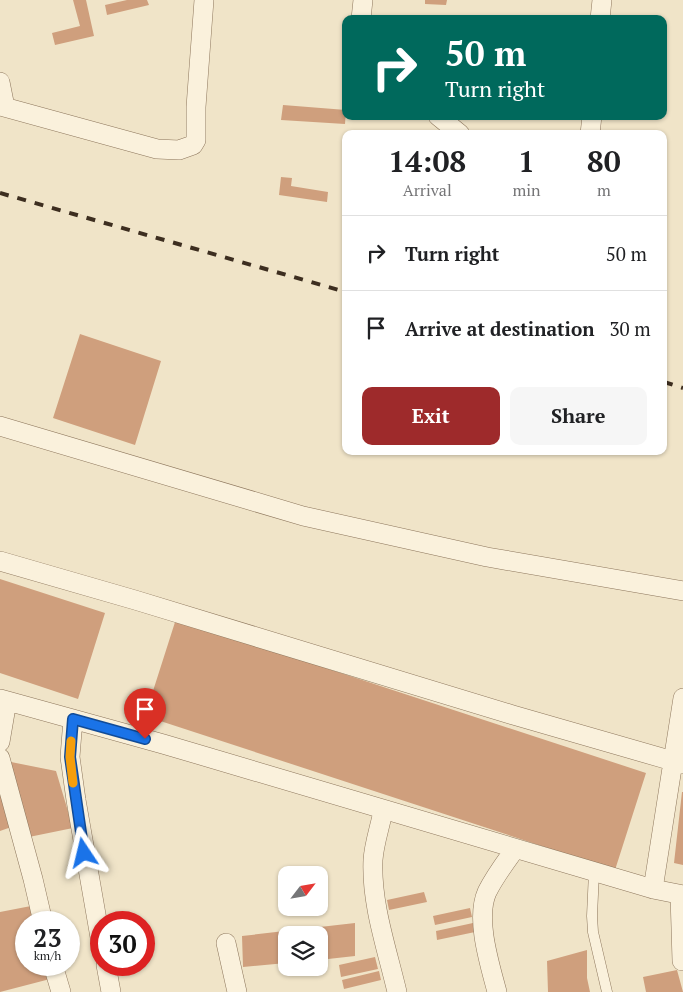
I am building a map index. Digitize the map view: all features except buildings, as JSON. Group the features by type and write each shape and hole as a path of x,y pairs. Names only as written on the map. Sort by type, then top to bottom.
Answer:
{"street":[{"path":"0,82 3,107 157,149 179,150 193,145 196,140 196,108 204,0"},
{"path":"361,15 363,0"},
{"path":"600,15 602,0"},
{"path":"443,120 455,130"},
{"path":"0,426 303,516 487,558 683,591"},
{"path":"0,561 135,600 513,716 679,763"},
{"path":"653,890 679,763 683,698"},
{"path":"0,742 3,700 162,744 653,890 681,895 682,961"},
{"path":"73,719 70,757 95,911"},
{"path":"0,758 40,911"},
{"path":"384,811 373,858 373,880 397,992"},
{"path":"497,992 486,951 482,921 486,894 497,874 515,849"},
{"path":"226,943 237,992"},
{"path":"56,976 61,992"},
{"path":"108,976 112,992"}],"lane":[{"path":"594,872 592,932 607,992"}],"railway":[{"path":"0,193 342,291"},
{"path":"667,383 683,388"}],"slow traffic":[{"path":"71,741 70,757 73,783"}],"route":[{"path":"84,853 70,757 73,719 145,739"}]}
